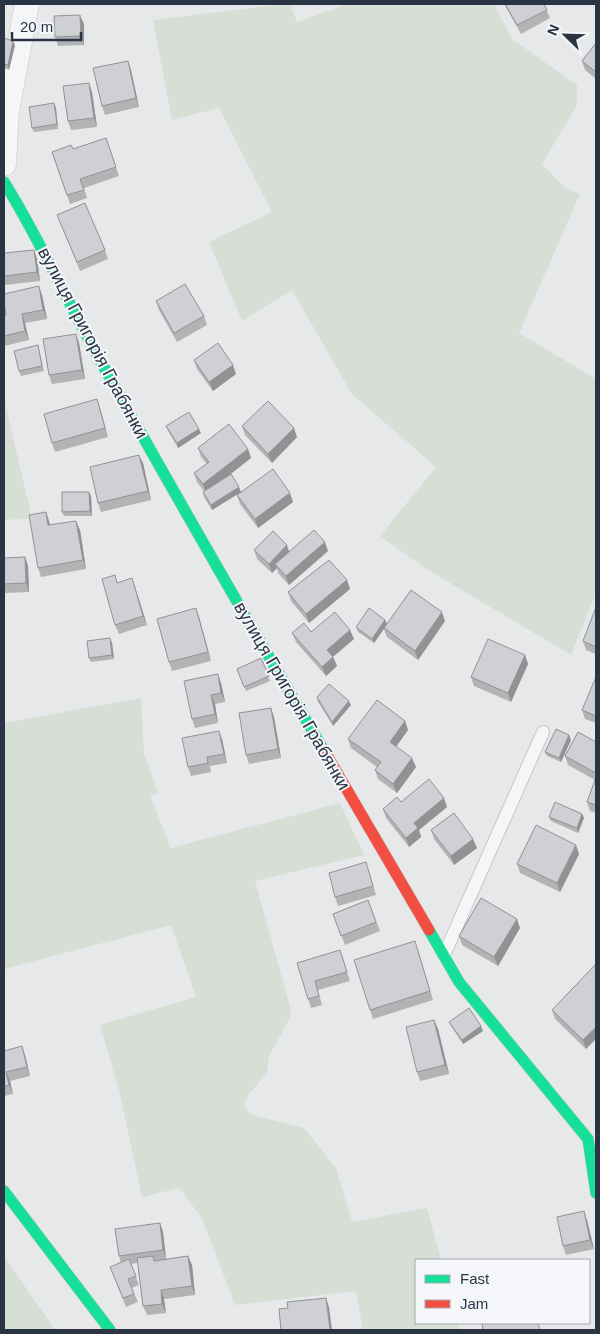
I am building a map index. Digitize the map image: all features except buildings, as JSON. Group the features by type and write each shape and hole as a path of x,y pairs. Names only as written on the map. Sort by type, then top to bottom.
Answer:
{"street":[{"path":"4,164 7,111 27,4"},
{"name":"вулиця Григорія Грабянки","path":"4,182 30,222 89,340 209,555 459,982 588,1139 596,1193"},
{"path":"4,1191 110,1330"}],"lane":[{"path":"444,955 543,732"}],"shaded area":[{"path":"290,4 297,22 348,4 494,4 512,39 577,85 577,105 542,164 565,188 580,194 519,333 596,379 596,593 571,655 425,568 380,536 436,467 352,394 292,290 242,321 209,242 272,212 219,108 172,120 153,20"},
{"path":"4,399 32,518 4,520"},
{"path":"141,698 144,754 158,793 150,796 171,848 340,803 364,855 255,881 291,1010 289,1020 269,1056 267,1073 249,1094 244,1105 252,1115 304,1128 336,1168 352,1222 427,1208 441,1259 415,1259 415,1324 458,1324 460,1330 363,1330 356,1291 235,1305 202,1218 179,1188 142,1197 119,1090 100,1025 196,997 171,925 4,969 4,723"},
{"path":"4,1256 55,1330 4,1330"}],"traffic: fast":[{"path":"4,182 29,224 85,333 125,405 326,754"},
{"path":"429,930 459,982 588,1139 596,1193"},
{"path":"4,1191 110,1330"}],"traffic: jam":[{"path":"326,754 429,930"}]}
